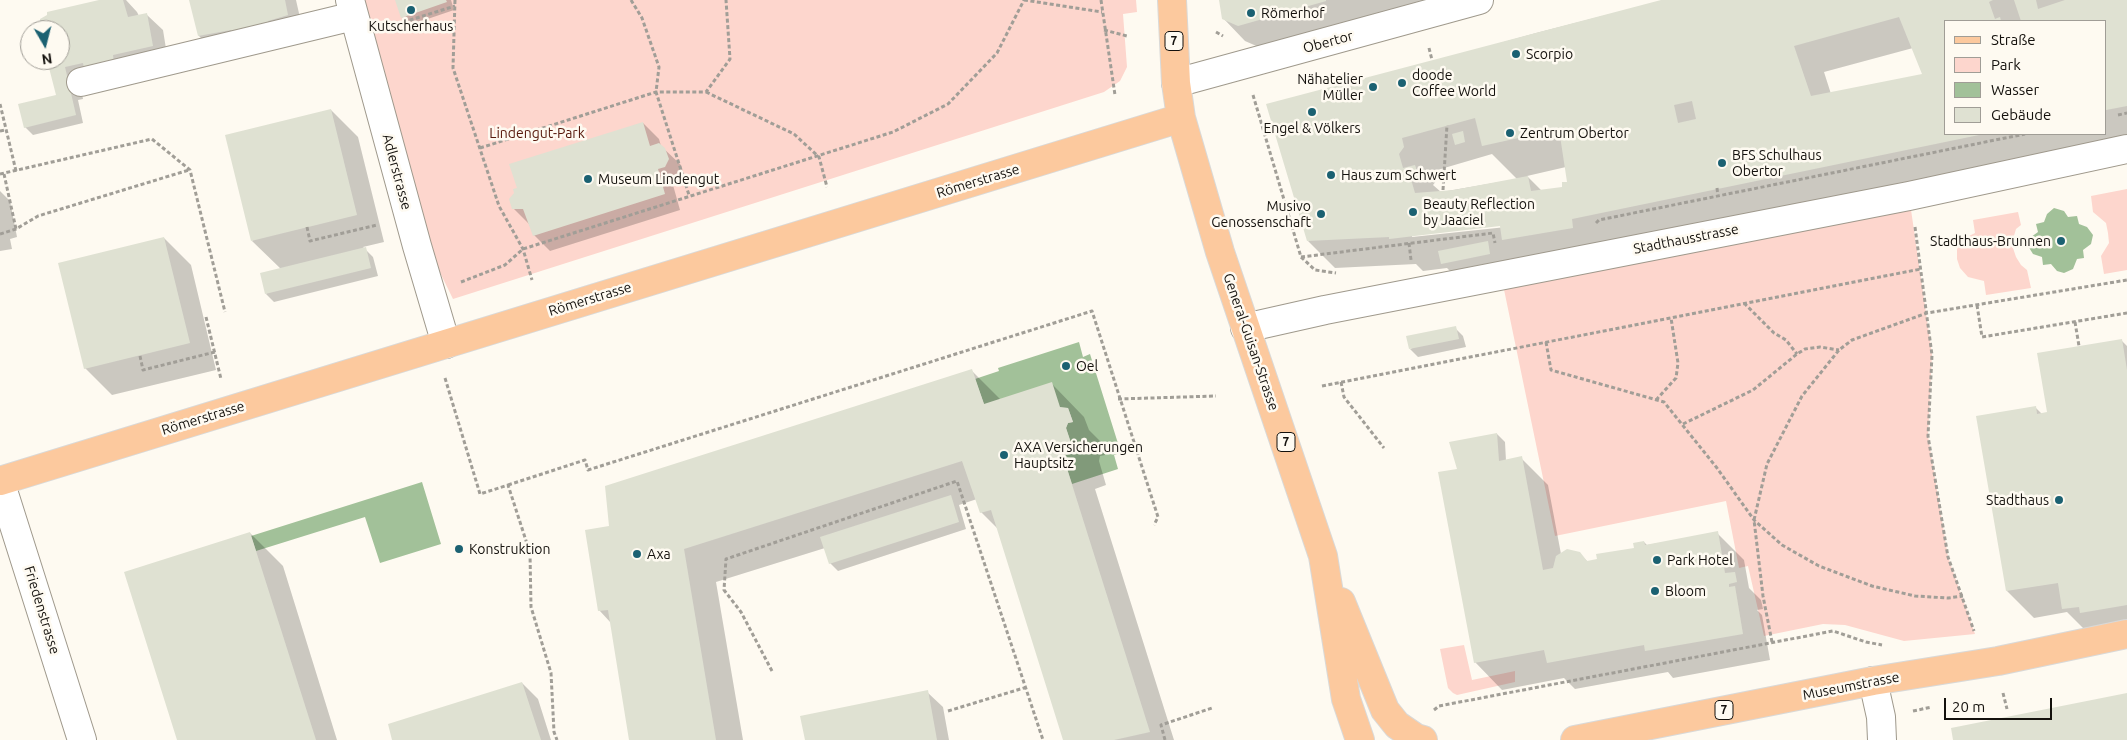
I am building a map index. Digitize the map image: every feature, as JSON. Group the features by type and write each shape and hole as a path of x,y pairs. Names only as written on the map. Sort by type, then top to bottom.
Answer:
{"main road":[{"name":"General-Guisan-Strasse","path":"1172,0 1176,83 1181,118 1246,328 1266,382 1323,556 1346,699 1360,740"},
{"name":"Römerstrasse","path":"0,481 1181,118"},
{"name":"7","path":"1323,556 1385,710 1397,725 1416,738 1426,728"},
{"name":"Museumstrasse","path":"1575,740 1873,681 1998,661 2127,634"}],"street":[{"name":"Obertor","path":"1176,83 1467,2"},
{"path":"81,82 355,17"},
{"name":"Adlerstrasse","path":"355,17 409,217 446,344"},
{"name":"Stadthausstrasse","path":"1246,328 1325,310 1909,196 2127,149"},
{"name":"Friedenstrasse","path":"0,481 82,740"},
{"path":"1873,681 1881,717 1882,740"}],"path":[{"path":"455,0 453,68 499,206 523,249 532,280"},
{"path":"631,0 642,18 659,67 656,92 689,195"},
{"path":"706,92 730,59 726,0"},
{"path":"431,294 504,266 523,249 893,132 948,104 997,53 1024,0 1102,12"},
{"path":"1101,0 1104,30 1116,95"},
{"path":"355,17 454,6"},
{"path":"1104,30 1127,36"},
{"path":"1244,64 1301,256 1315,270"},
{"path":"480,148 656,92 706,92 794,134 818,156 827,187"},
{"path":"0,104 16,171"},
{"path":"1443,190 1447,125"},
{"path":"0,131 6,130"},
{"path":"16,229 2,174 152,139 190,170 225,312"},
{"path":"0,234 16,229 38,216 190,170"},
{"path":"1716,188 1718,196"},
{"path":"1909,196 1932,354 1928,436 1948,557 1975,634"},
{"path":"307,227 310,241 409,217"},
{"path":"1448,233 1450,239"},
{"path":"1301,256 1493,233"},
{"path":"1409,243 1412,269"},
{"path":"1322,386 1921,269"},
{"path":"1772,642 1763,596 1754,520 1767,464 1802,396 1839,350 1852,340 1927,313 2127,280"},
{"path":"1744,303 1774,333 1786,340 1797,354"},
{"path":"1977,304 1982,336 2127,313"},
{"path":"443,372 480,494 585,460 588,470 1092,311 1158,517 1154,525"},
{"path":"206,317 221,380"},
{"path":"1656,400 1676,378 1678,363 1671,318"},
{"path":"2075,322 2079,346"},
{"path":"1546,342 1551,370 1664,402 1717,468 1754,520 1782,545 1819,566 1872,586 1915,596 1948,598 1963,596"},
{"path":"1683,424 1754,390 1805,349 1820,346 1839,350"},
{"path":"140,356 143,370 214,352"},
{"path":"1341,382 1344,397 1384,448"},
{"path":"1119,399 1216,396"},
{"path":"772,671 740,612 724,590 726,559 957,481 1027,686 1043,740"},
{"path":"508,485 530,553 531,607 551,673 554,732 557,740"},
{"path":"1426,728 1439,706 1833,631 1866,642 1892,646"},
{"path":"948,711 1027,686"},
{"path":"1165,740 1161,725 1212,708"}],"green space":[{"name":"Lindengut-Park","path":"363,0 1136,0 1137,12 1123,14 1127,67 1120,81 1104,92 453,299 427,246"},
{"path":"2127,189 2127,270 2104,274 2101,256 2109,243 2108,233 2106,223 2093,212 2091,196"},
{"path":"1909,196 1932,354 1928,436 1948,557 1975,634 1904,641 1845,625 1823,624 1764,636 1748,566 1739,568 1726,501 1555,536 1501,275"},
{"path":"2018,212 2021,225 2016,229 2013,248 2021,265 2027,270 2031,288 1986,295 1984,281 1968,277 1960,268 1957,259 1957,249 1963,239 1975,233 1973,220"},
{"path":"1464,645 1472,680 1515,671 1515,682 1457,695 1453,693 1448,688 1440,649"}],"water":[{"name":"Stadthaus-Brunnen","path":"2054,208 2064,211 2068,217 2077,216 2079,224 2087,227 2093,235 2091,244 2083,250 2084,258 2077,259 2073,269 2064,273 2057,271 2051,264 2043,265 2042,257 2033,254 2028,246 2031,237 2038,232 2036,224 2044,222 2047,214"},
{"path":"1079,342 1083,357 1090,354 1121,453 1114,455 1118,469 1072,484 1063,456 1074,452 1066,428 1068,423 1073,422 1068,408 984,404 975,379 999,371 998,368"},
{"path":"422,482 441,544 380,563 365,517 256,551 251,536"}],"building":[{"path":"99,0 123,0 128,17 147,13 153,46 113,55 114,64 85,72 83,63 70,66 70,20 40,20 47,15 47,12"},
{"path":"189,0 285,0 288,15 268,21 270,29 233,38 231,30 198,36"},
{"name":"Kutscherhaus","path":"395,0 446,0 447,2 401,18"},
{"name":"Römerhof","path":"1219,0 1326,1 1238,26 1222,19"},
{"path":"1661,0 1993,0 1989,2 1995,19 2000,17 2001,20 1944,20 1944,135 1979,135 1572,219 1573,228 1502,240 1500,226 1389,239 1389,237 1307,241 1266,104","holes":["1899,17 1922,74 1811,96 1794,46","1692,101 1696,119 1678,123 1674,105","1475,118 1482,146 1559,129 1567,182 1562,182 1562,187 1531,191 1528,176 1454,190 1415,193 1410,176 1418,174 1415,165 1403,168 1399,154 1404,147 1402,138"]},
{"path":"2014,0 2036,0 2038,9 2065,0 2127,0 2127,106 2107,110 2107,20 2021,20"},
{"path":"50,70 66,70 76,115 24,128 18,104 56,95"},
{"path":"331,109 357,215 251,241 225,135"},
{"name":"Museum Lindengut","path":"643,122 650,146 659,143 665,148 669,159 665,167 658,169 665,194 533,236 523,209 512,209 509,199 514,193 513,189 517,188 509,164"},
{"path":"1463,131 1465,142 1455,145 1452,134"},
{"path":"164,237 190,343 84,369 58,263"},
{"path":"1488,241 1490,254 1441,264 1438,251"},
{"path":"366,247 371,268 265,294 260,273"},
{"path":"1456,326 1459,339 1409,349 1406,336"},
{"name":"Stadthaus","path":"2122,339 2127,370 2127,605 2080,613 2079,607 2062,609 2058,583 2006,591 1976,416 2036,406 2037,414 2047,412 2037,353"},
{"name":"Axa","path":"972,369 984,404 1052,382 1060,407 1068,408 1073,422 1068,423 1066,428 1074,452 1063,456 1150,732 1114,740 1063,740 991,510 980,513 962,461 684,549 716,740 629,740 608,610 598,611 585,530 609,526 605,486"},
{"name":"Park Hotel","path":"1497,433 1499,461 1522,456 1543,570 1553,568 1556,556 1567,549 1580,552 1587,561 1597,559 1596,554 1634,548 1633,543 1644,541 1645,545 1718,531 1725,573 1735,572 1737,582 1729,584 1729,587 1735,586 1743,634 1645,651 1644,645 1547,663 1544,650 1474,663 1438,472 1457,469 1449,442"},
{"path":"951,495 959,522 829,564 820,537"},
{"path":"250,532 316,740 177,740 124,572"},
{"path":"522,682 541,740 392,740 388,724"},
{"path":"928,690 937,740 805,740 800,716"},
{"path":"2127,693 2127,740 1953,740 1951,728"}],"place":[{"name":"Kutscherhaus","path":"411,10"},
{"name":"Römerhof","path":"1251,13"},
{"name":"Scorpio","path":"1516,54"},
{"name":"doode Coffee World","path":"1402,83"},
{"name":"Nähatelier Müller","path":"1373,87"},
{"name":"Engel & Völkers","path":"1312,112"},
{"name":"Zentrum Obertor","path":"1510,133"},
{"name":"BFS Schulhaus Obertor","path":"1722,163"},
{"name":"Haus zum Schwert","path":"1331,175"},
{"name":"Museum Lindengut","path":"588,179"},
{"name":"Beauty Reflection by Jaaciel","path":"1413,212"},
{"name":"Musivo Genossenschaft","path":"1321,214"},
{"name":"Stadthaus-Brunnen","path":"2061,241"},
{"name":"Oel","path":"1066,366"},
{"name":"AXA Versicherungen Hauptsitz","path":"1004,455"},
{"name":"Stadthaus","path":"2059,500"},
{"name":"Konstruktion","path":"459,549"},
{"name":"Axa","path":"637,554"},
{"name":"Park Hotel","path":"1657,560"},
{"name":"Bloom","path":"1655,591"}]}
